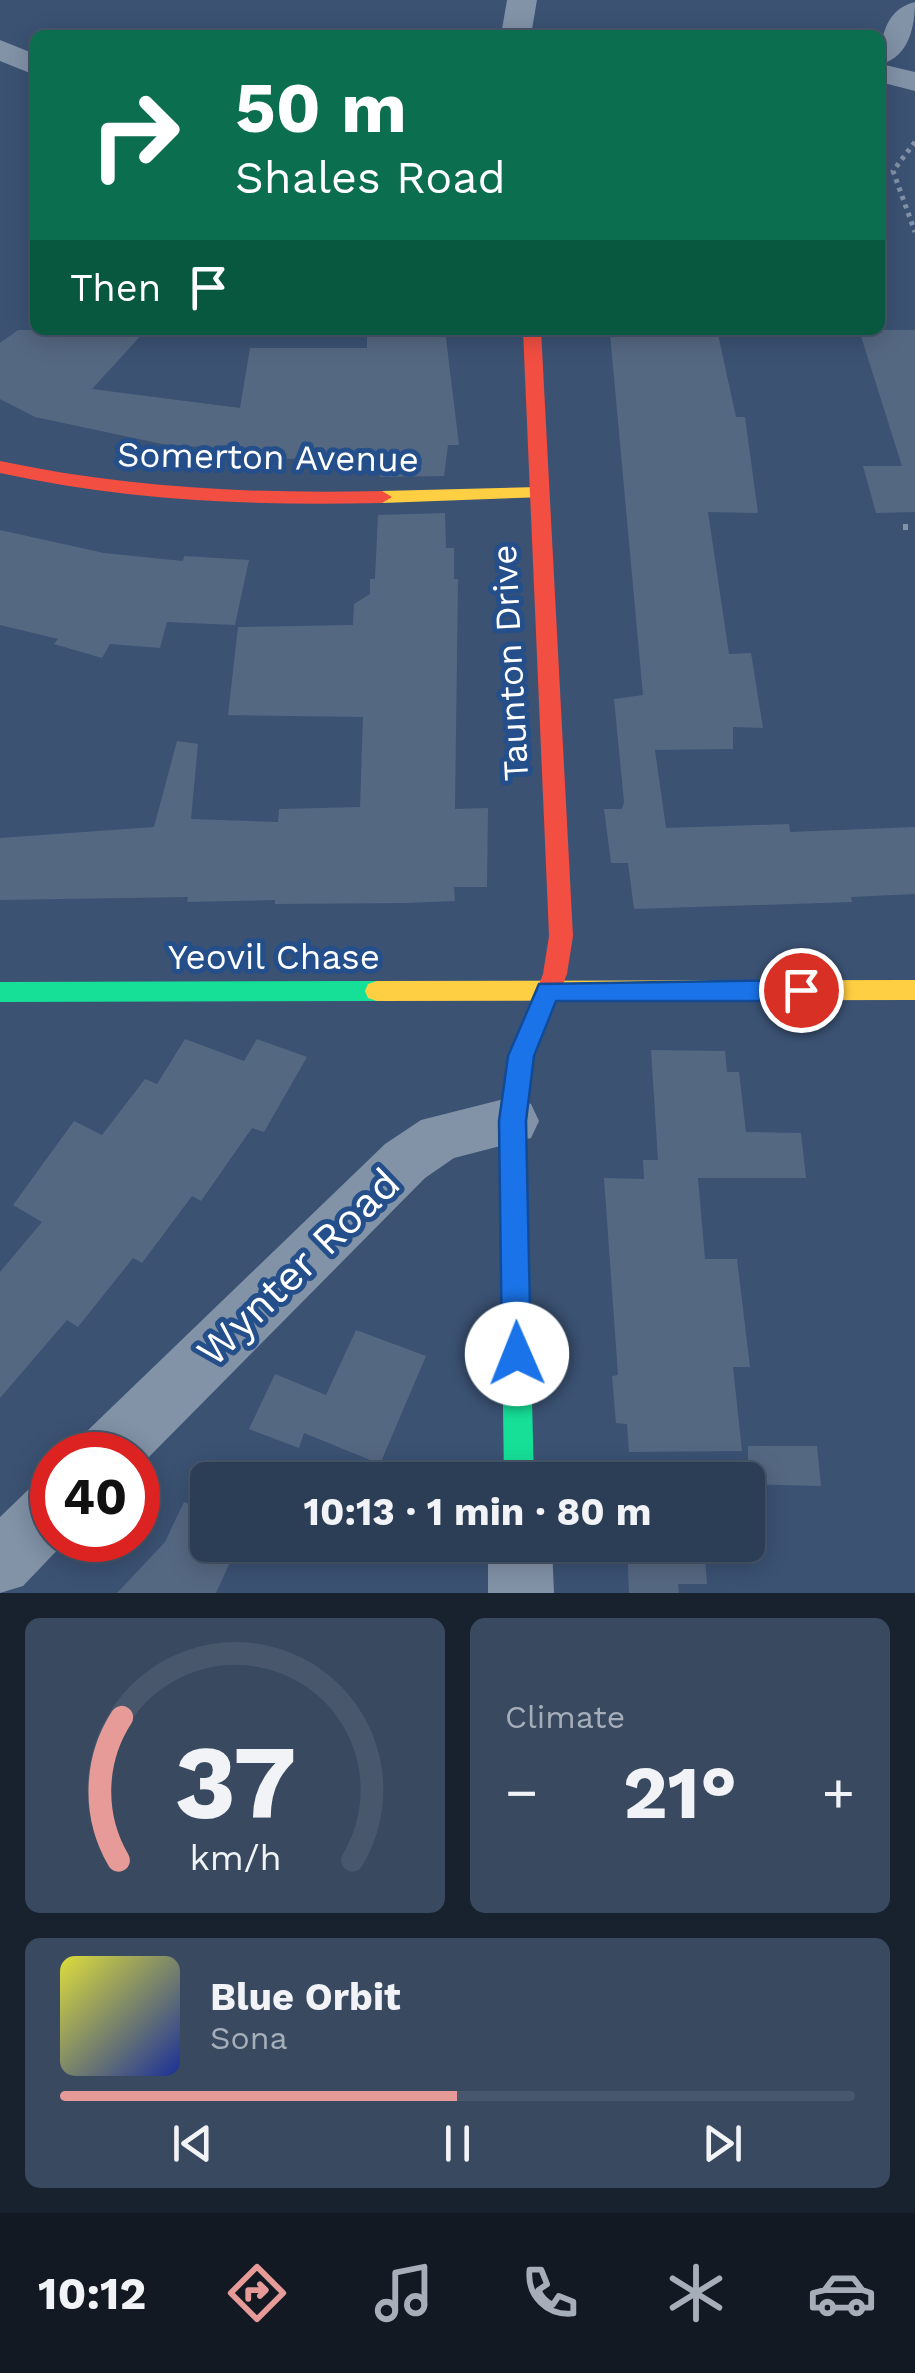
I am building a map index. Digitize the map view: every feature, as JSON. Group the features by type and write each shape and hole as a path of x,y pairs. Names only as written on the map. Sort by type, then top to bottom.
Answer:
{"street":[{"path":"517,30 522,0"},
{"path":"885,48 915,12"},
{"path":"0,49 30,64"},
{"path":"885,74 915,82"},
{"name":"Taunton Drive","path":"519,1462 512,1121 521,1056 548,991 561,936 532,335"},
{"name":"Somerton Avenue","path":"0,467 82,487 156,497 538,494"},
{"name":"Yeovil Chase","path":"0,992 915,990"},
{"name":"Wynter Road","path":"130,1432 405,1161 440,1137 512,1121"},
{"path":"0,1563 30,1532"},
{"path":"520,1562 521,1593"}],"path":[{"path":"915,142 893,171 915,232"},
{"path":"903,527 915,527"}],"building":[{"path":"18,330 30,330 30,335 141,335 92,389 240,408 250,348 367,348 367,335 446,335 459,445 448,445 444,476 380,477 381,461 257,458 258,450 167,445 35,417 0,399 0,343"},
{"path":"915,330 915,512 876,513 863,466 902,466 861,335"},
{"path":"610,335 718,335 736,417 745,417 758,513 708,512 729,654 751,653 763,728 733,727 733,749 655,750 666,828 789,824 790,832 915,827 915,894 851,897 852,902 634,909 628,863 611,863 604,809 622,809 624,802 614,699 643,695"},
{"path":"445,513 446,548 454,548 454,579 458,579 455,809 488,808 487,887 454,887 455,901 405,903 187,902 188,897 0,900 0,838 154,827 177,741 198,744 191,819 278,822 279,809 360,807 363,717 228,715 238,627 353,625 354,604 370,594 370,579 375,579 378,515"},
{"path":"0,530 104,553 183,561 184,556 249,560 235,625 167,622 160,648 110,644 102,658 54,644 58,639 0,625"},
{"path":"185,1039 244,1061 257,1039 307,1057 264,1132 252,1128 201,1201 192,1196 142,1263 133,1258 78,1327 67,1320 0,1398 0,1272 42,1222 13,1205 74,1121 102,1135 145,1079 157,1084"},
{"path":"651,1050 725,1051 727,1072 739,1072 746,1132 801,1133 806,1178 698,1178 705,1259 737,1259 750,1367 733,1367 742,1451 629,1452 627,1424 616,1423 612,1376 618,1375 604,1178 644,1179 643,1160 658,1160"},
{"path":"356,1330 426,1356 381,1462 304,1433 299,1448 249,1429 275,1374 326,1395"},
{"path":"748,1446 817,1446 821,1486 765,1484 765,1462 748,1462"},
{"path":"184,1502 190,1504 190,1562 230,1562 216,1593 117,1593 146,1562 160,1562 160,1547"},
{"path":"628,1562 705,1562 707,1584 678,1584 679,1593 629,1593"}],"traffic: fast":[{"path":"0,992 377,991"},
{"path":"519,1462 512,1121 521,1056 546,997"}],"traffic: slow":[{"path":"382,497 538,493"},
{"path":"377,991 915,990"}],"traffic: jam":[{"path":"532,335 561,936 555,974 546,997"},
{"path":"0,467 95,485 190,495 382,497"}],"route":[{"path":"517,1354 512,1121 521,1056 548,991 801,990"}]}
